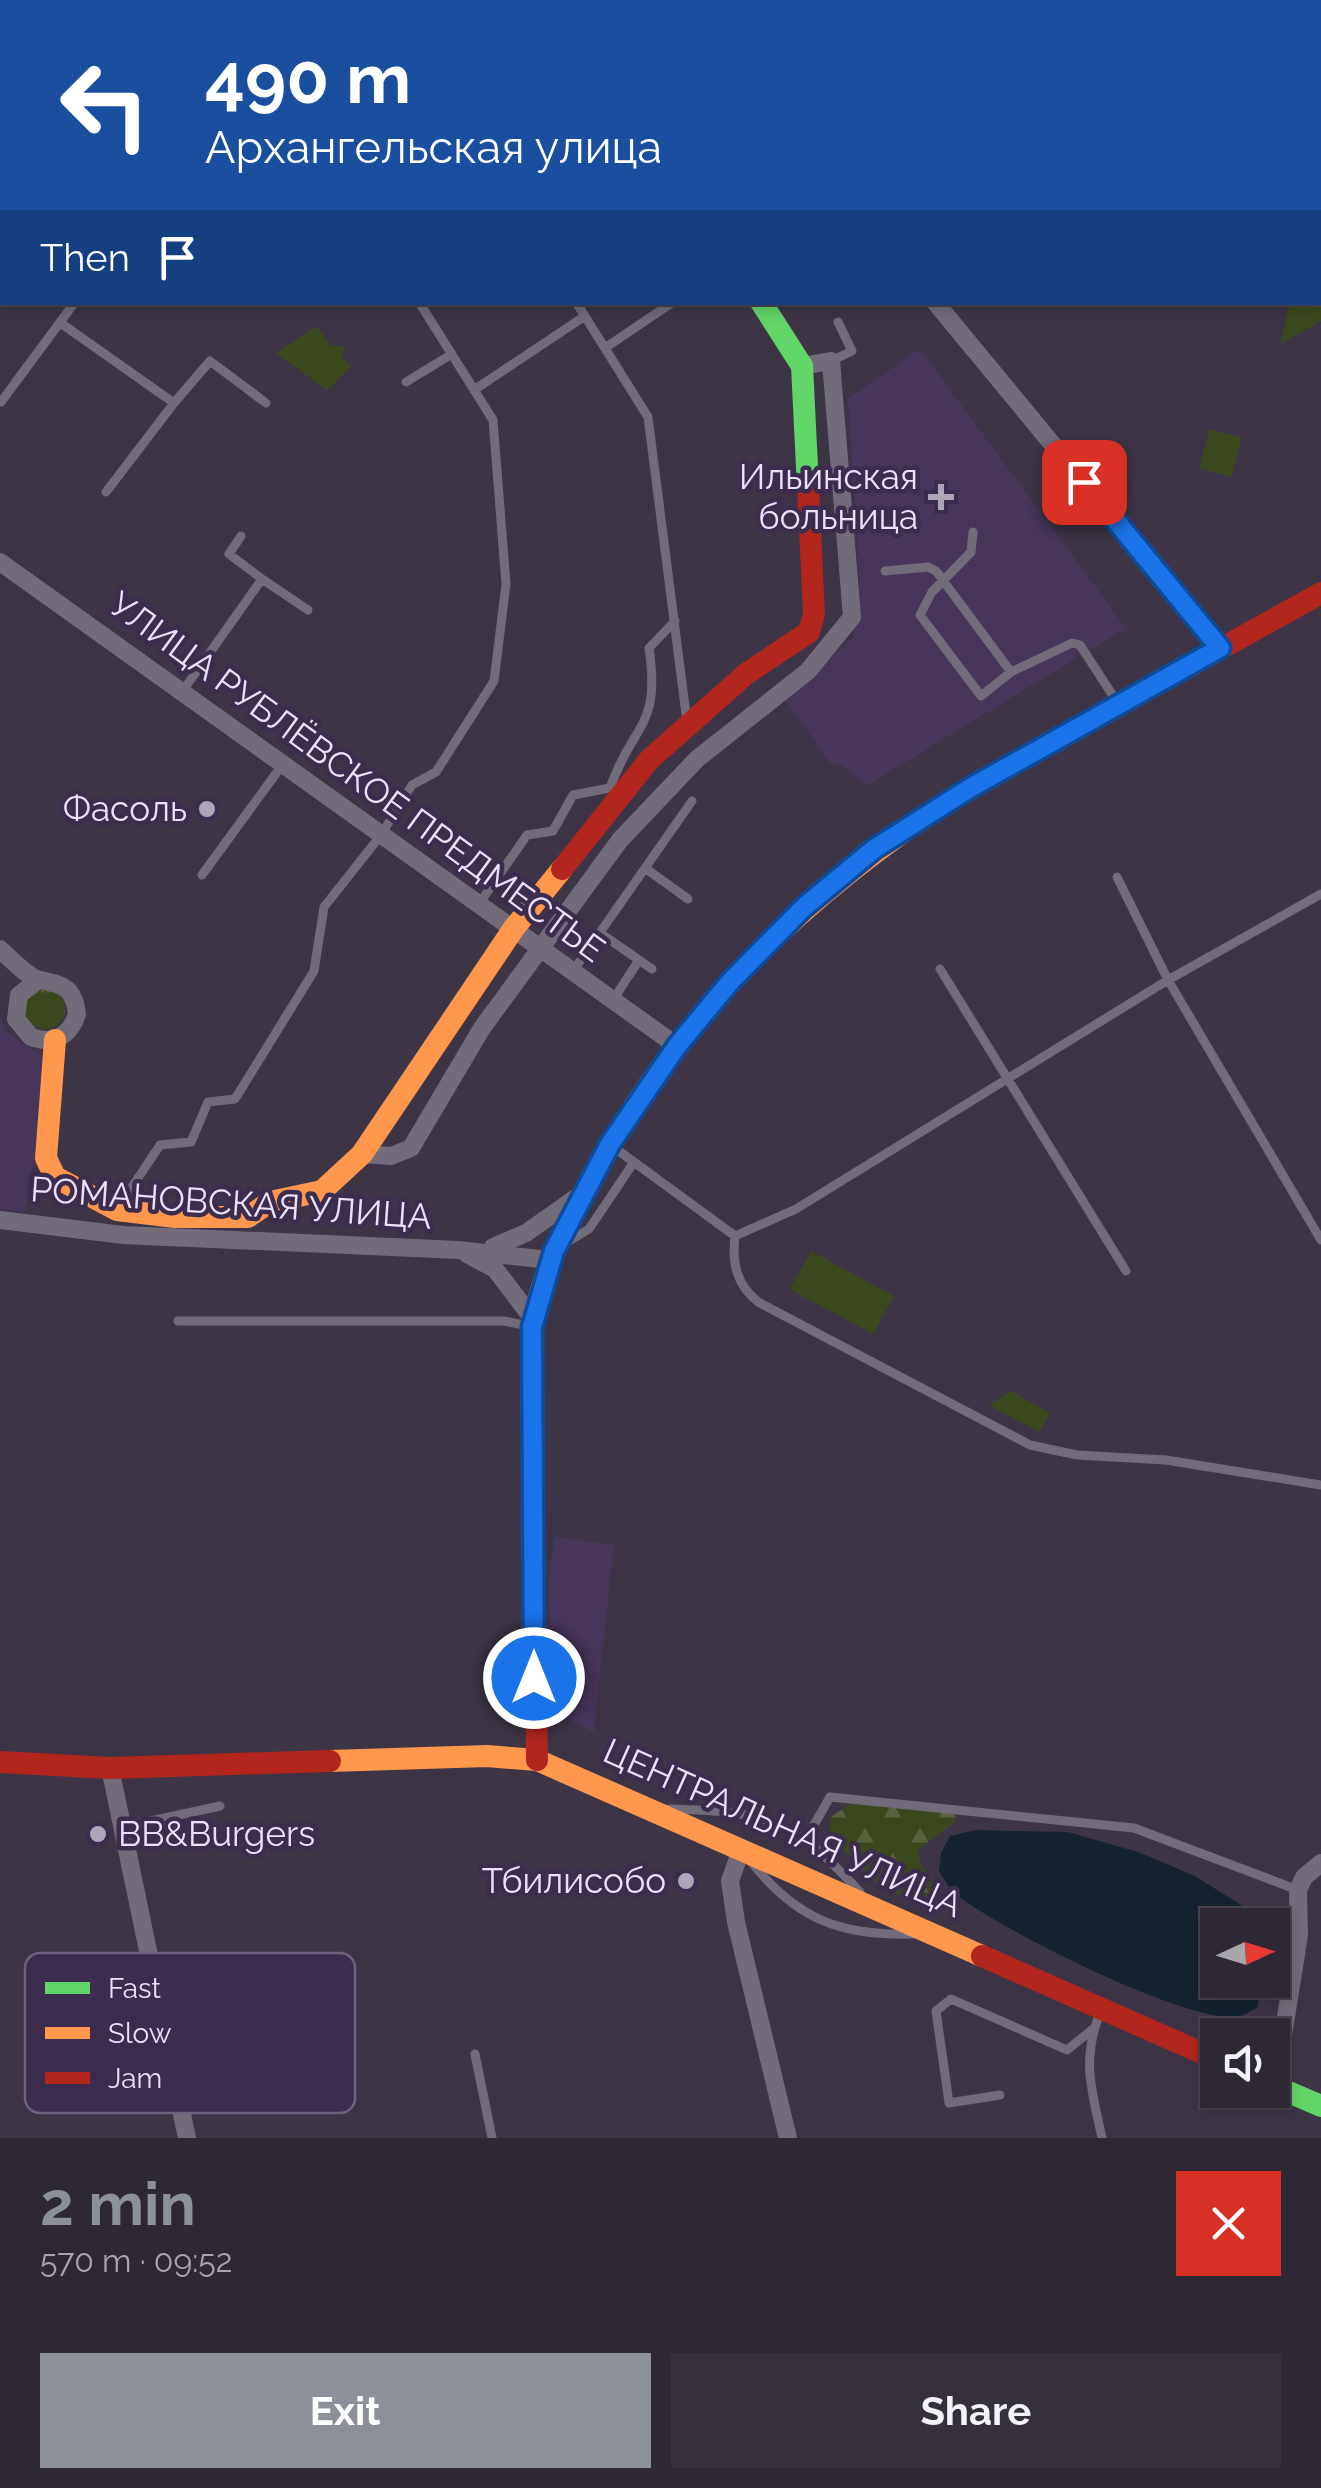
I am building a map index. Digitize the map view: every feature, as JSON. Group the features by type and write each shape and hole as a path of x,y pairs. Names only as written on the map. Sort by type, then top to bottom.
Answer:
{"street":[{"path":"0,949 38,980 61,983 76,1002 73,1025 55,1040 46,1158 55,1177 117,1210 248,1217 270,1202 322,1191 362,1154 514,928 614,792 746,674 809,632 814,614 802,366 763,305"},
{"path":"937,305 1220,648"},
{"path":"362,1154 391,1156 412,1148 482,1028 538,946 620,840 697,759 808,671 852,616 831,361 802,366"},
{"name":"УЛИЦА РУБЛЁВСКОЕ ПРЕДМЕСТЬЕ","path":"0,562 677,1046"},
{"path":"537,1760 532,1323 552,1256 610,1144 677,1046 750,961 804,907 874,849 970,788 1321,593"},
{"path":"809,632 831,644"},
{"path":"38,980 19,995 16,1019 31,1037 55,1040"},
{"name":"РОМАНОВСКАЯ УЛИЦА","path":"458,1250 512,1242 580,1196"},
{"name":"РОМАНОВСКАЯ УЛИЦА","path":"0,1220 122,1235 552,1256"},
{"name":"РОМАНОВСКАЯ УЛИЦА","path":"458,1250 495,1269 532,1323"},
{"name":"ЦЕНТРАЛЬНАЯ УЛИЦА","path":"0,1762 110,1768 487,1756 537,1760 932,1933 1097,2018 1200,2054"},
{"path":"110,1768 149,1953"},
{"path":"741,1850 730,1881 736,1922 788,2138"},
{"path":"1285,2018 1299,1935 1298,1890 1304,1877 1321,1863"},
{"path":"1290,2093 1321,2106"},
{"path":"183,2113 188,2138"}],"lane":[{"path":"1,402 73,305"},
{"path":"117,1210 160,1146 191,1142 208,1102 234,1099 314,971 324,907 381,834 412,785 436,772 494,681 506,584 493,420 421,305"},
{"path":"578,305 648,416 687,725"},
{"path":"605,348 669,305"},
{"path":"474,390 584,316"},
{"path":"831,361 852,351 838,322"},
{"path":"62,324 174,403"},
{"path":"406,382 452,354"},
{"path":"106,492 210,361 266,403"},
{"path":"973,532 972,552 943,579 920,614 981,696 1011,672 1072,643 1080,645 1119,704"},
{"path":"241,536 229,554 308,610"},
{"path":"885,571 928,567 943,579 1011,672"},
{"path":"182,692 262,579"},
{"path":"480,904 527,835 552,830 573,795 614,792 618,766 650,716 656,689 650,648 676,620"},
{"path":"202,875 282,764"},
{"path":"573,971 692,801"},
{"path":"646,868 688,899"},
{"path":"1116,877 1168,980 1321,1240"},
{"path":"735,1236 796,1209 1168,980 1321,894"},
{"path":"600,934 652,969"},
{"path":"613,1000 638,960"},
{"path":"940,970 1126,1271"},
{"path":"610,1144 735,1236"},
{"path":"552,1256 589,1228 634,1162"},
{"path":"735,1236 736,1274 745,1292 758,1302 1030,1445 1077,1455 1166,1460 1321,1485"},
{"path":"178,1321 532,1323"},
{"path":"808,1838 830,1797 1134,1828 1298,1890"},
{"path":"123,1827 220,1806"},
{"path":"646,1808 761,1816 808,1838 876,1909"},
{"path":"741,1850 794,1907 832,1924 856,1933 932,1933"},
{"path":"1000,2095 949,2102 936,2010 952,1999 1067,2050 1097,2018"},
{"path":"1097,2018 1087,2071 1102,2138"},
{"path":"475,2054 492,2138"}],"shaded area":[{"name":"Ильинская больница","path":"920,349 1126,628 868,785 839,764 830,764 786,700 853,637 860,596 848,398"},
{"path":"0,1016 5,1031 43,1057 40,1158 30,1171 25,1212 0,1209"},
{"path":"554,1537 614,1545 594,1732 547,1710 549,1576"}],"green space":[{"path":"1321,305 1321,321 1280,344 1289,307"},
{"path":"317,326 330,345 345,347 342,356 351,367 327,390 276,353"},
{"path":"1209,429 1242,438 1232,477 1199,468"},
{"path":"45,989 59,995 65,1009 59,1023 45,1029 31,1023 25,1009 31,995"},
{"path":"811,1251 894,1296 873,1334 790,1289"},
{"path":"1011,1391 1050,1413 1040,1432 989,1405"},
{"path":"850,1804 956,1813 954,1823 919,1849 919,1860 943,1901 902,1897 888,1891 828,1837 832,1816"}],"water":[{"path":"975,1830 1068,1832 1138,1852 1195,1876 1246,1908 1200,1908 1200,1998 1259,1998 1257,2008 1236,2017 1176,2005 1094,1971 1013,1930 955,1894 939,1872 941,1853 950,1836"}],"traffic: fast":[{"path":"763,305 802,366 808,487"},
{"path":"1290,2093 1321,2106"}],"traffic: slow":[{"path":"532,1349 542,1287 557,1248 619,1130 658,1072 745,967 793,920 900,834 959,794"},
{"path":"55,1040 46,1158 55,1177 117,1210 175,1217 248,1217 270,1202 322,1191 362,1154 514,928 562,869"},
{"path":"330,1761 487,1756 537,1760 982,1956"}],"traffic: jam":[{"path":"562,869 649,760 746,674 809,632 814,614 808,487"},
{"path":"959,794 1321,593"},
{"path":"532,1349 537,1760"},
{"path":"0,1762 110,1768 330,1761"},
{"path":"982,1956 1200,2052"}],"place":[{"name":"Ильинская больница","path":"941,497"},
{"name":"Фасоль","path":"207,809"},
{"name":"BB&Burgers","path":"98,1834"},
{"name":"Тбилисобо","path":"686,1881"}],"route":[{"path":"534,1678 532,1327 554,1251 580,1196 655,1076 750,961 804,907 874,849 970,788 1220,648 1084,482"}]}
